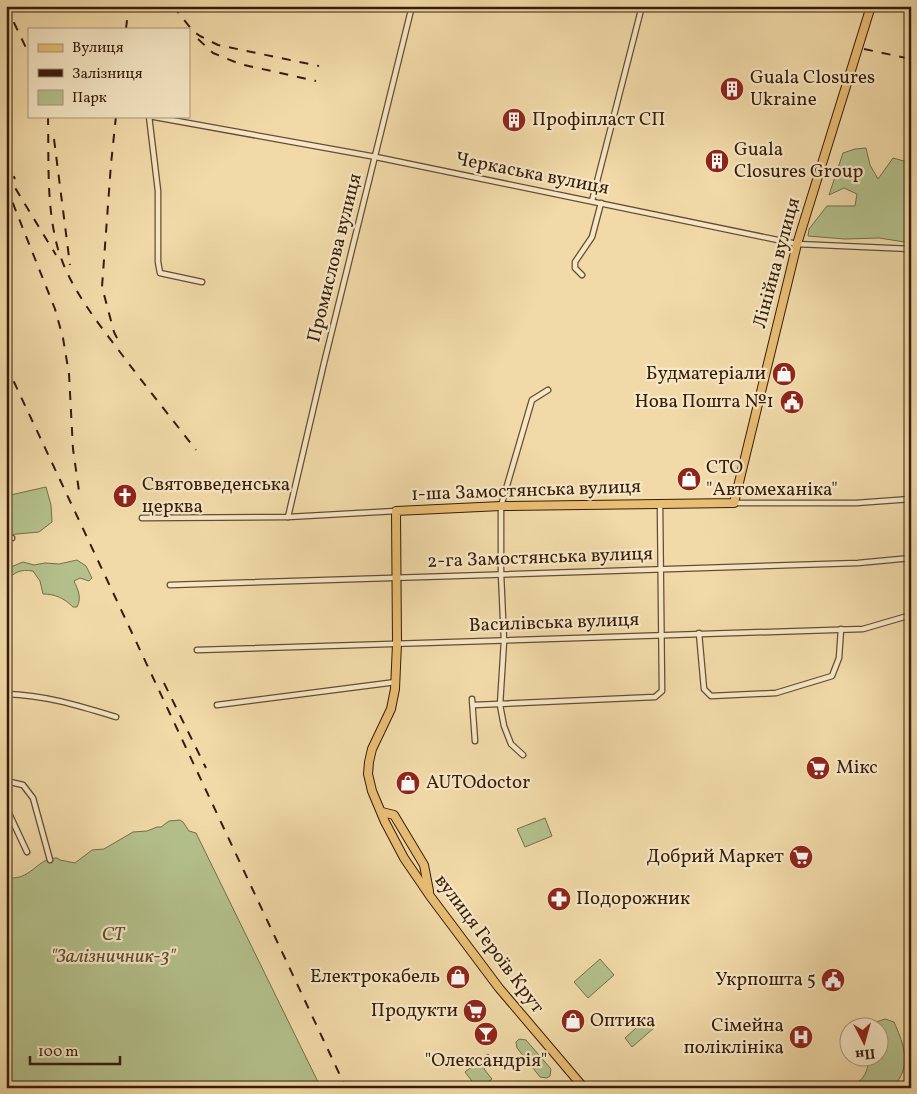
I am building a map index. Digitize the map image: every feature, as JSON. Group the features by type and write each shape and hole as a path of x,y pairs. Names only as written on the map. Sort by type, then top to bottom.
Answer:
{"main road":[{"name":"Лінійна вулиця","path":"734,503 797,244 871,6"},
{"name":"1-ша Замостянська вулиця","path":"396,511 660,502 734,503"},
{"name":"вулиця Героїв Крут","path":"396,511 396,682 391,709 372,749 368,762 368,774 372,791 385,822 404,858 430,896 499,988 584,1088"},
{"path":"382,812 394,815 424,865 430,896"}],"street":[{"name":"Промислова вулиця","path":"288,517 412,6"},
{"path":"592,201 642,6"},
{"path":"149,118 158,191 158,262 160,273 202,282"},
{"name":"Черкаська вулиця","path":"160,118 376,157 797,244 911,249"},
{"path":"582,275 576,268 575,262 592,236 601,203"},
{"path":"523,755 511,744 504,726 500,705 504,641 501,574 501,506 532,400 548,390"},
{"name":"1-ша Замостянська вулиця","path":"734,503 856,503 911,499"},
{"path":"474,705 655,697 662,691 660,502"},
{"name":"1-ша Замостянська вулиця","path":"142,518 288,517 396,511"},
{"path":"6,538 12,538"},
{"name":"2-га Замостянська вулиця","path":"170,585 858,563 911,558"},
{"path":"6,584 8,578"},
{"name":"Василівська вулиця","path":"197,650 863,629 911,615"},
{"path":"699,633 704,689 711,696 776,693 832,676 839,658 841,629"},
{"path":"217,705 396,682"},
{"path":"6,694 29,694 65,701 116,717"},
{"path":"472,699 474,705 472,716 475,741"},
{"path":"6,781 23,785 34,798 50,860"},
{"path":"6,808 27,852"}],"green space":[{"path":"866,148 870,165 878,179 893,158 911,163 911,243 879,238 845,239 808,236 809,229 827,206 855,206 857,194 844,188 829,195 843,153"},
{"path":"46,487 51,505 52,522 39,532 6,535 6,496"},
{"path":"77,560 86,566 92,578 89,581 80,578 74,581 79,597 77,607 73,607 59,597 43,594 40,581 33,571 25,570 18,572 6,581 6,569 23,562 34,565 45,563 59,564"},
{"path":"545,818 552,836 525,847 517,829"},
{"name":"СТ \"Залізничник-3\"","path":"180,820 189,831 196,833 321,1088 6,1088 6,877 14,878 21,876 50,859 57,858 75,863 92,850 104,849 133,832 147,831 161,827 169,821"},
{"path":"600,959 614,975 588,998 574,982"},
{"path":"647,1018 655,1027 632,1047 625,1038"},
{"path":"890,1021 894,1022 904,1050 903,1072 891,1088 852,1088 860,1081 868,1067 890,1066"},
{"path":"519,1039 526,1040 551,1069 550,1076 547,1078 540,1077 517,1048 516,1042"},
{"path":"488,1054 492,1059 484,1069 492,1079 487,1083 490,1088 477,1088 465,1072"}],"railway":[{"path":"6,6 28,52"},
{"path":"173,6 193,31 218,45 319,66"},
{"path":"126,28 127,20"},
{"path":"198,39 213,53 240,64 316,81"},
{"path":"864,49 911,59"},
{"path":"48,118 49,183 52,216 54,233 63,264 95,319 196,450"},
{"path":"116,118 102,287 114,332 121,346"},
{"path":"54,139 70,265"},
{"path":"6,160 15,179"},
{"path":"6,173 56,255"},
{"path":"6,186 55,309 63,338 69,374 73,449 80,498"},
{"path":"6,365 346,1088"},
{"path":"164,683 206,768"}],"place":[{"name":"Guala Closures Ukraine","path":"732,89"},
{"name":"Профіпласт СП","path":"514,120"},
{"name":"Guala Closures Group","path":"717,161"},
{"name":"Будматеріали","path":"784,374"},
{"name":"Нова Пошта №1","path":"792,402"},
{"name":"СТО \"Автомеханіка\"","path":"689,479"},
{"name":"Святовведенська церква","path":"125,496"},
{"name":"Мікс","path":"818,768"},
{"name":"AUTOdoctor","path":"408,783"},
{"name":"Добрий Маркет","path":"801,857"},
{"name":"Подорожник","path":"559,899"},
{"name":"Електрокабель","path":"458,977"},
{"name":"Укрпошта 5","path":"833,980"},
{"name":"Продукти","path":"475,1011"},
{"name":"Оптика","path":"573,1021"},
{"name":"\"Олександрія\"","path":"486,1034"},
{"name":"Сімейна поліклініка","path":"801,1037"}]}
